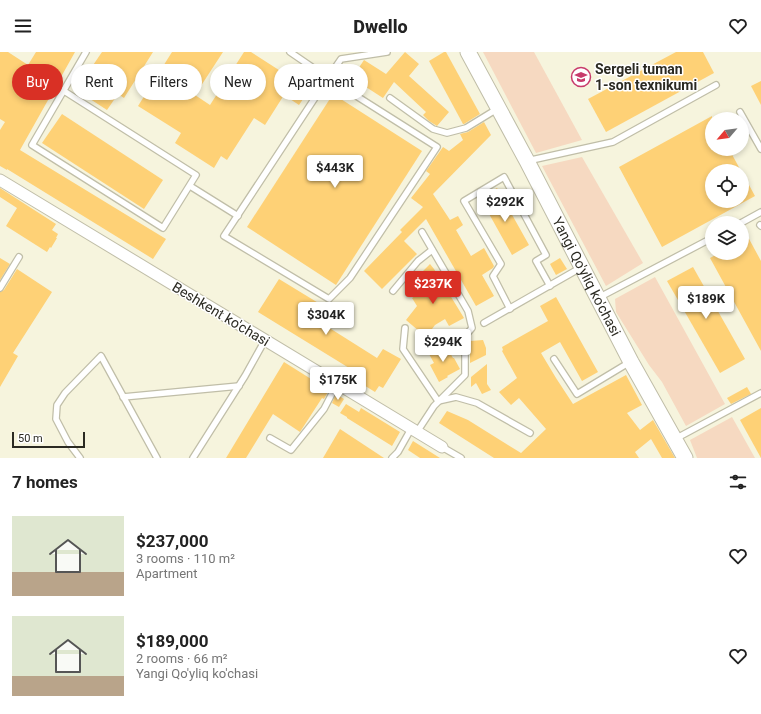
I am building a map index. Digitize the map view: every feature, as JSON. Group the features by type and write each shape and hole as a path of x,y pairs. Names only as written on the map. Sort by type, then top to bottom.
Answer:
{"street":[{"name":"Yangi Qo'yliq ko'chasi","path":"468,52 527,161 631,362 685,458"},
{"name":"Beshkent ko'chasi","path":"0,180 442,448"}],"lane":[{"path":"64,91 196,175 163,228 32,145 86,52"},
{"path":"290,52 308,64"},
{"path":"338,64 341,59 387,52"},
{"path":"527,161 612,142 716,85"},
{"path":"390,98 433,129 447,133 466,128 499,108"},
{"path":"314,100 224,236 329,300 350,278 437,147 363,100"},
{"path":"749,128 761,149"},
{"path":"510,308 493,276 501,264 464,201 504,177 546,255 536,261 550,286"},
{"path":"190,186 238,216"},
{"path":"749,219 761,212"},
{"path":"392,458 434,406 465,375 465,336 472,328 468,311 422,232"},
{"path":"598,298 705,242"},
{"path":"393,291 418,261 432,250"},
{"path":"0,288 19,257"},
{"path":"484,323 582,267"},
{"path":"405,328 403,349 438,402"},
{"path":"193,458 239,386 265,340"},
{"path":"80,458 68,442 56,419 57,405 65,393 101,356 157,458"},
{"path":"554,359 577,394 631,362"},
{"path":"270,438 291,450 324,409 337,384"},
{"path":"123,397 239,386"},
{"path":"674,440 761,393"},
{"path":"438,402 456,397 477,403 530,433"},
{"path":"442,448 461,458"}],"shaded area":[{"path":"483,52 534,52 582,140 536,153"},
{"path":"582,157 643,263 606,286 542,166"},
{"path":"655,277 725,404 686,426 662,382 649,365 616,312 615,299"},
{"path":"732,417 755,458 697,458 690,440"}],"building":[{"path":"0,52 8,52 26,64 12,64 12,100 48,100 20,150 166,239 153,259 0,166 0,130 5,122 0,119"},
{"path":"36,52 75,52 63,73 63,64 29,64"},
{"path":"102,52 153,52 145,64 135,64 135,81 127,93 127,64 94,64"},
{"path":"172,52 223,52 215,64 210,64 210,72 202,84 202,64 164,64"},
{"path":"244,52 251,52 274,67 274,100 281,100 265,125 254,118 227,160 221,156 214,168 175,143 181,133 138,106 142,100 202,100 210,105 213,100 266,100 266,64 236,64"},
{"path":"405,52 419,64 409,76 449,112 437,126 423,115 426,112 394,82 383,98 368,88 368,64 361,64 364,60 386,74"},
{"path":"446,52 480,114 464,124 429,61"},
{"path":"676,52 703,52 714,73 606,132 588,99"},
{"path":"761,81 761,105 751,86"},
{"path":"92,100 114,100 107,110"},
{"path":"292,100 302,100 299,105"},
{"path":"329,100 342,100 422,151 336,285 247,227"},
{"path":"62,114 163,180 144,209 42,143"},
{"path":"705,120 705,156 733,156 737,164 705,164 705,208 733,208 719,216 705,216 705,223 662,247 619,167"},
{"path":"484,122 491,135 433,194 450,220 458,216 463,225 456,230 471,256 484,248 494,266 482,275 494,296 476,306 426,219 404,241 417,254 382,289 364,271 402,232 400,230 423,207 411,198 430,174 426,171 443,147 449,151 463,140 460,134 468,132"},
{"path":"749,185 755,196 749,199"},
{"path":"0,188 56,224 52,230 58,234 57,238 47,252 6,226 17,208 0,197"},
{"path":"497,188 529,245 512,255 483,203 491,198 488,193"},
{"path":"749,239 761,261 761,351 711,260 749,260"},
{"path":"0,258 10,264 0,280"},
{"path":"560,258 567,269 556,275 550,264"},
{"path":"430,264 464,318 449,326 445,319 435,325 426,337 406,320 417,306 412,298 432,286 420,274"},
{"path":"693,267 745,359 720,373 667,281"},
{"path":"17,269 52,292 13,353 18,356 0,387 0,292 4,290"},
{"path":"279,279 320,304 312,317 377,358 383,349 401,359 383,388 379,386 375,392 351,377 354,371 258,312"},
{"path":"556,297 598,372 582,381 560,342 541,353 573,404 626,375 642,405 627,413 640,430 653,420 675,458 662,458 651,439 635,452 639,458 494,458 439,423 447,411 468,420 521,453 546,429 519,398 511,405 499,392 517,378 502,351 502,347 548,321 540,306"},
{"path":"483,340 486,348 486,355 470,363 470,341"},
{"path":"443,346 446,346 460,369 439,382 430,365 434,363 429,354"},
{"path":"284,362 329,390 324,399 322,398 300,432 273,414 246,458 226,458"},
{"path":"487,364 487,384 491,390 482,394 476,383 471,387 471,377"},
{"path":"747,387 751,394 731,404 727,398"},
{"path":"336,394 344,399 339,407 332,403"},
{"path":"346,404 359,412 361,408 400,432 392,446 340,413"},
{"path":"761,408 761,458 740,420"},
{"path":"340,429 384,458 323,458"},
{"path":"413,441 440,458 420,458 408,450"}],"place":[{"name":"Sergeli tuman 1-son texnikumi","path":"581,77"}]}
